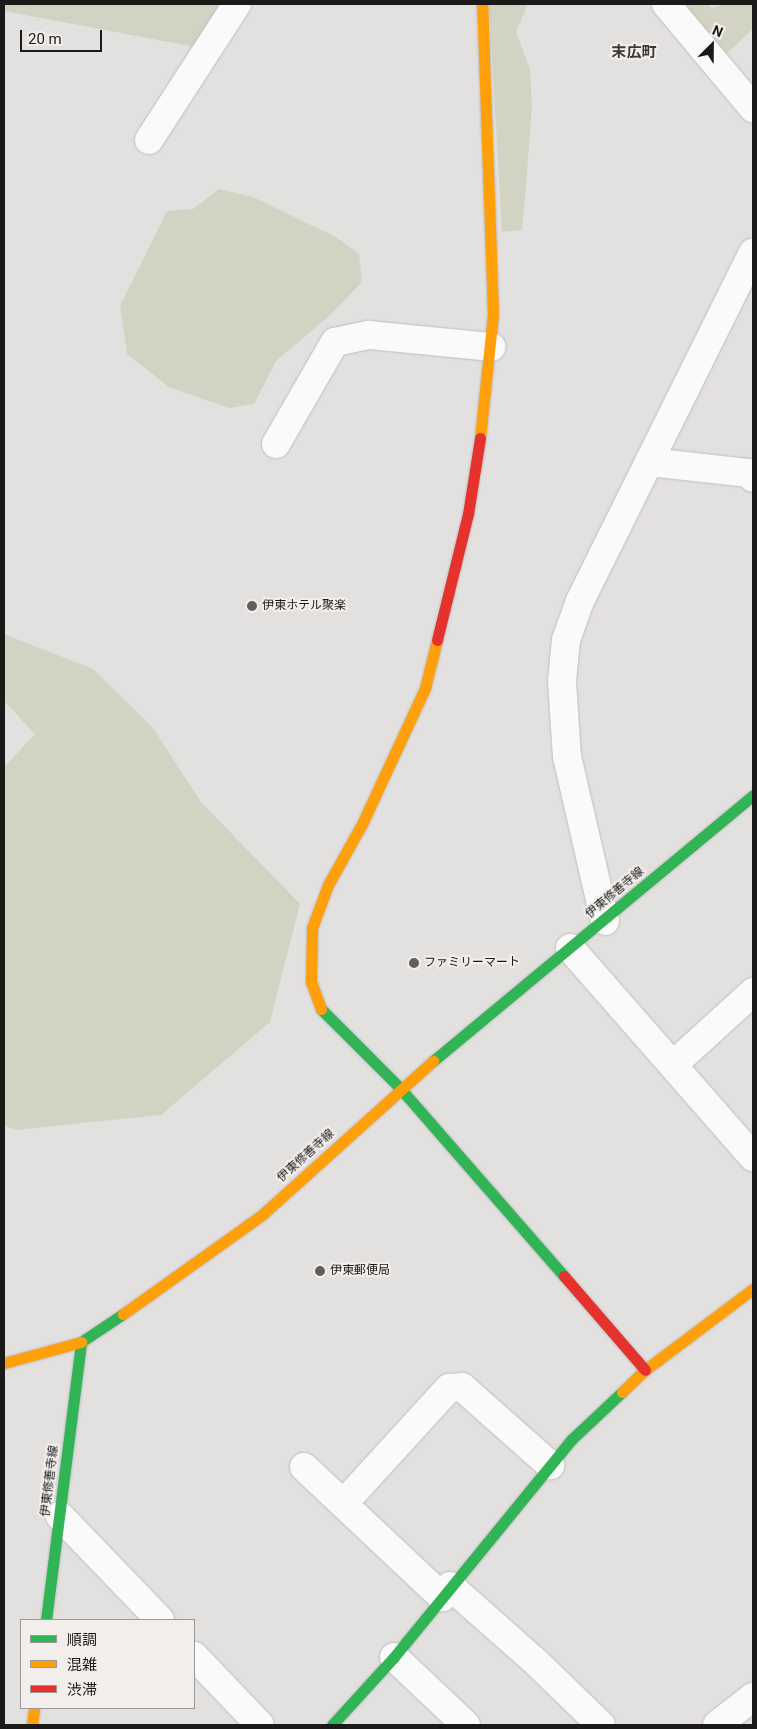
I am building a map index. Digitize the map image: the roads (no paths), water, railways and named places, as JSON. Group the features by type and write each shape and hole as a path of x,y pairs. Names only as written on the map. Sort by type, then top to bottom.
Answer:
{"street":[{"path":"149,140 237,4"},
{"path":"482,4 493,314 468,514 425,688 362,824 328,885 312,928 311,982 319,1006 400,1088 645,1370"},
{"path":"666,4 753,108"},
{"path":"605,921 567,757 562,681 566,640 580,601 753,253"},
{"path":"276,444 335,342 370,335 490,347"},
{"path":"649,462 752,474"},
{"name":"伊東修善寺線","path":"46,1619 81,1342 171,1283 263,1214 400,1088 605,921 753,795"},
{"path":"570,948 674,1064 753,1157"},
{"path":"674,1064 753,992"},
{"path":"332,1725 394,1657 572,1439 645,1370 753,1289"},
{"path":"4,1363 81,1342"},
{"path":"343,1504 448,1388 462,1387 550,1465"},
{"path":"304,1467 343,1504 446,1591 537,1663 601,1725"},
{"path":"60,1516 159,1619"},
{"path":"195,1657 260,1725"},
{"path":"394,1657 466,1725"},
{"path":"716,1725 753,1697"},
{"path":"32,1725 34,1709"}],"place":[{"name":"伊東ホテル聚楽","path":"252,606"},
{"name":"ファミリーマート","path":"414,963"},
{"name":"伊東郵便局","path":"320,1271"}],"district":[{"name":"末広町","path":"634,53"}]}
